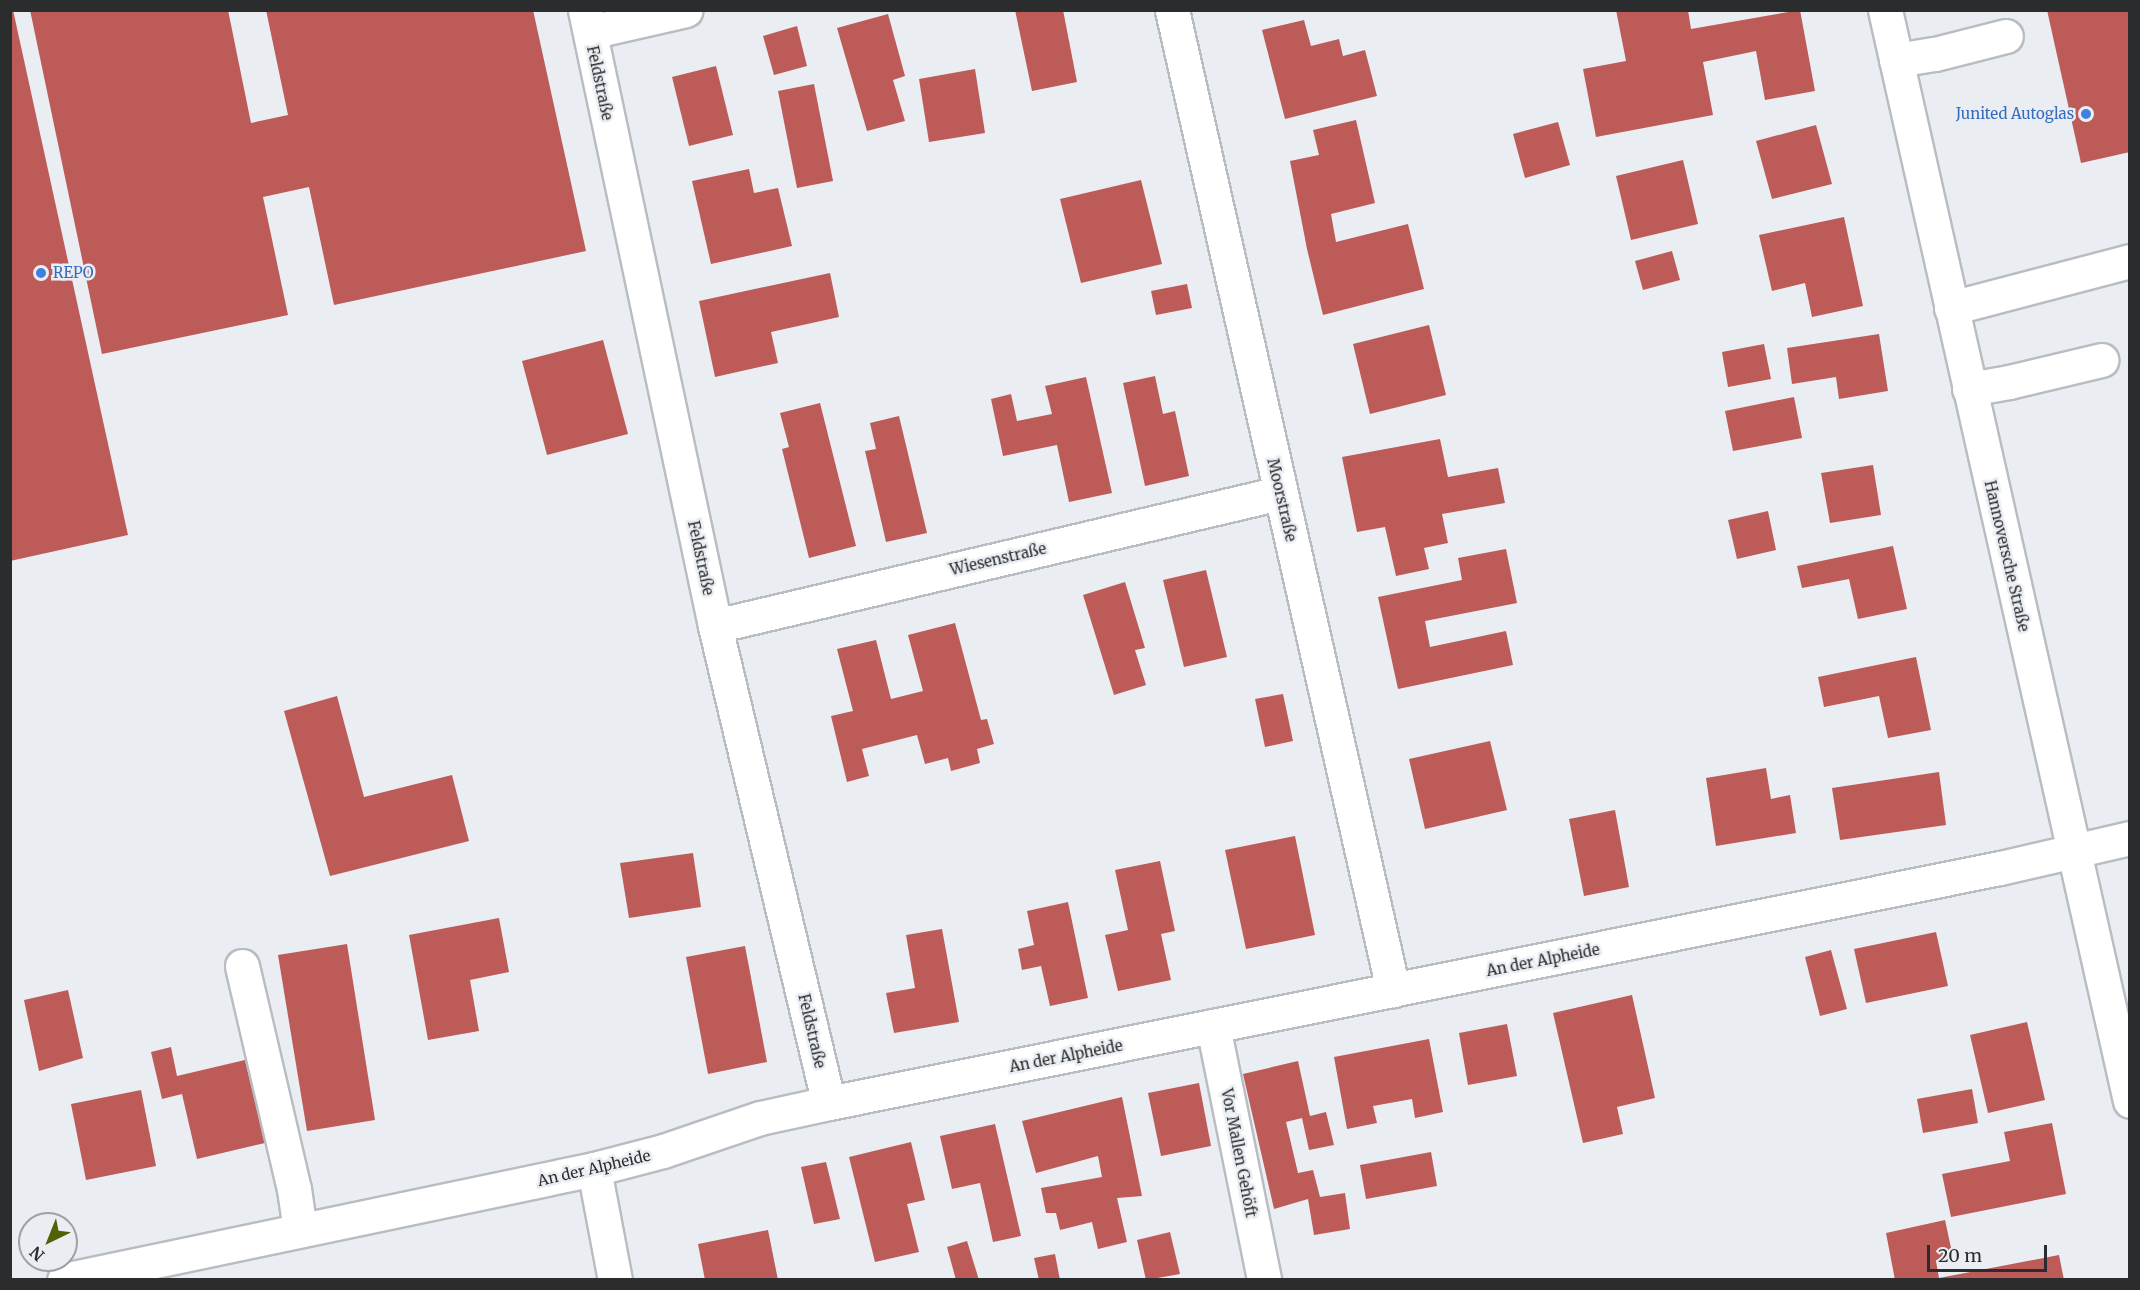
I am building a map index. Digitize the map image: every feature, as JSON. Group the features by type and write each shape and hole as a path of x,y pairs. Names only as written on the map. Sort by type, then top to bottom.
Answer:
{"street":[{"path":"587,21 686,10"},
{"name":"Moorstraße","path":"1172,10 1393,990"},
{"name":"Hannoversche Straße","path":"1885,10 2130,1101"},
{"name":"Feldstraße","path":"587,21 715,626 830,1103"},
{"path":"1896,60 1935,54 2006,36"},
{"path":"1951,308 2130,261"},
{"path":"1969,388 2009,382 2101,360"},
{"name":"Wiesenstraße","path":"715,626 1280,493"},
{"name":"An der Alpheide","path":"64,1280 594,1169 663,1151 760,1118 2073,851 2130,837"},
{"path":"242,966 294,1189 300,1230"},
{"name":"Vor Mallen Gehöft","path":"1214,1026 1264,1280"},
{"path":"594,1169 615,1280"}],"building":[{"name":"REPO","path":"10,10 13,10 128,535 10,561"},
{"path":"30,10 228,10 251,123 288,115 266,10 533,10 586,251 334,305 309,187 263,197 288,315 102,354"},
{"path":"1015,10 1063,10 1077,82 1032,91"},
{"path":"1616,10 1688,10 1691,29 1800,10 1815,91 1765,100 1756,51 1703,62 1713,115 1596,137 1583,69 1626,61"},
{"path":"2047,10 2130,10 2130,152 2081,163"},
{"path":"888,14 905,76 893,80 905,121 867,131 837,28"},
{"path":"1304,20 1311,46 1339,39 1343,56 1365,50 1377,96 1285,119 1262,30"},
{"path":"797,26 807,66 774,75 763,36"},
{"path":"716,66 733,135 689,146 672,77"},
{"path":"975,69 985,133 929,142 919,79"},
{"path":"814,84 833,181 797,188 778,91"},
{"path":"1356,120 1375,203 1331,214 1336,242 1408,224 1424,289 1323,315 1307,249 1290,161 1319,155 1313,130"},
{"path":"1558,122 1570,165 1525,178 1513,134"},
{"path":"1816,125 1832,184 1772,199 1756,141"},
{"path":"1683,160 1698,224 1631,240 1616,176"},
{"path":"749,169 754,193 778,188 792,246 711,264 692,181"},
{"path":"1141,180 1162,264 1081,283 1060,199"},
{"path":"1844,217 1863,306 1812,317 1805,283 1772,291 1759,235"},
{"path":"1672,251 1680,280 1643,290 1635,261"},
{"path":"830,273 839,317 771,332 778,363 715,377 699,301"},
{"path":"1187,284 1192,308 1156,315 1151,291"},
{"path":"1429,325 1446,395 1370,414 1353,344"},
{"path":"1879,334 1888,391 1839,399 1836,377 1792,384 1787,348"},
{"path":"603,340 628,434 547,455 522,361"},
{"path":"1764,344 1771,379 1728,387 1722,352"},
{"path":"1155,376 1163,414 1175,411 1189,476 1145,486 1123,383"},
{"path":"1086,377 1112,493 1069,502 1057,445 1003,456 991,399 1011,394 1017,421 1052,414 1045,386"},
{"path":"1794,397 1802,438 1733,451 1725,411"},
{"path":"820,403 856,546 809,558 782,449 789,447 780,413"},
{"path":"899,416 927,533 886,542 865,451 876,449 870,423"},
{"path":"1440,439 1448,477 1498,468 1505,503 1442,514 1448,543 1424,548 1429,569 1396,576 1385,527 1357,532 1342,457"},
{"path":"1873,465 1881,515 1830,523 1821,473"},
{"path":"1768,511 1776,550 1737,559 1728,520"},
{"path":"1893,546 1907,609 1858,619 1849,579 1802,588 1797,566"},
{"path":"1506,549 1517,603 1425,621 1430,647 1506,631 1513,665 1398,689 1378,597 1462,580 1458,558"},
{"path":"1206,570 1227,657 1184,667 1163,580"},
{"path":"1125,582 1145,648 1135,650 1146,685 1114,695 1083,595"},
{"path":"955,623 981,720 987,719 994,744 977,749 980,763 951,771 948,758 925,764 917,735 862,749 869,776 847,782 831,716 853,711 837,649 876,640 891,699 923,691 908,635"},
{"path":"1916,657 1931,730 1888,738 1879,696 1824,707 1818,677"},
{"path":"1283,694 1293,741 1265,747 1255,699"},
{"path":"337,696 364,797 452,775 469,841 330,876 284,711"},
{"path":"1490,741 1507,810 1425,829 1409,759"},
{"path":"1766,768 1771,799 1790,795 1796,833 1716,846 1706,778"},
{"path":"1939,772 1946,825 1840,840 1832,788"},
{"path":"1615,810 1629,887 1584,896 1569,819"},
{"path":"1295,836 1315,935 1246,949 1225,850"},
{"path":"693,853 701,907 629,918 620,863"},
{"path":"1160,861 1175,931 1161,934 1171,980 1118,991 1105,935 1128,930 1115,870"},
{"path":"1068,902 1088,998 1050,1006 1041,966 1022,970 1018,949 1034,945 1027,911"},
{"path":"499,918 509,972 470,980 479,1031 428,1040 409,935"},
{"path":"942,929 959,1022 894,1033 886,993 915,988 906,935"},
{"path":"1936,932 1948,986 1866,1003 1854,949"},
{"path":"347,944 375,1120 307,1131 278,955"},
{"path":"745,946 767,1062 708,1074 686,957"},
{"path":"1831,950 1847,1009 1820,1016 1805,957"},
{"path":"68,990 83,1058 39,1071 24,1000"},
{"path":"1632,995 1655,1098 1617,1107 1623,1134 1583,1143 1553,1013"},
{"path":"2027,1022 2045,1100 1988,1113 1970,1035"},
{"path":"1507,1024 1517,1076 1468,1085 1459,1033"},
{"path":"1429,1039 1443,1112 1415,1118 1412,1099 1373,1106 1377,1123 1347,1129 1334,1057"},
{"path":"171,1047 177,1076 245,1060 265,1143 197,1159 182,1094 162,1099 151,1052"},
{"path":"1298,1061 1310,1116 1326,1112 1334,1145 1309,1150 1302,1118 1286,1122 1298,1173 1313,1170 1320,1197 1345,1193 1350,1229 1314,1235 1308,1199 1274,1209 1243,1074"},
{"path":"1199,1083 1211,1146 1161,1156 1148,1093"},
{"path":"1972,1089 1978,1123 1923,1133 1917,1099"},
{"path":"141,1090 156,1166 86,1180 71,1104"},
{"path":"1122,1097 1142,1196 1117,1198 1127,1242 1098,1249 1092,1222 1060,1230 1056,1213 1046,1213 1041,1188 1102,1177 1098,1156 1036,1173 1022,1121"},
{"path":"2052,1123 2066,1194 1951,1217 1942,1174 2010,1161 2004,1132"},
{"path":"995,1124 1021,1236 993,1242 980,1183 952,1189 940,1136"},
{"path":"911,1142 925,1200 907,1204 919,1252 875,1262 849,1157"},
{"path":"1431,1152 1437,1186 1366,1199 1360,1165"},
{"path":"826,1162 840,1219 814,1224 801,1167"},
{"path":"1945,1220 1953,1257 1936,1261 1939,1278 2059,1255 2064,1280 1895,1280 1886,1233"},
{"path":"768,1230 778,1280 705,1280 698,1244"},
{"path":"1170,1232 1180,1274 1146,1280 1137,1240"},
{"path":"967,1241 979,1280 956,1280 947,1247"},
{"path":"1055,1254 1060,1280 1039,1280 1034,1258"}],"place":[{"name":"Junited Autoglas","path":"2086,114"},
{"name":"REPO","path":"41,273"}]}
